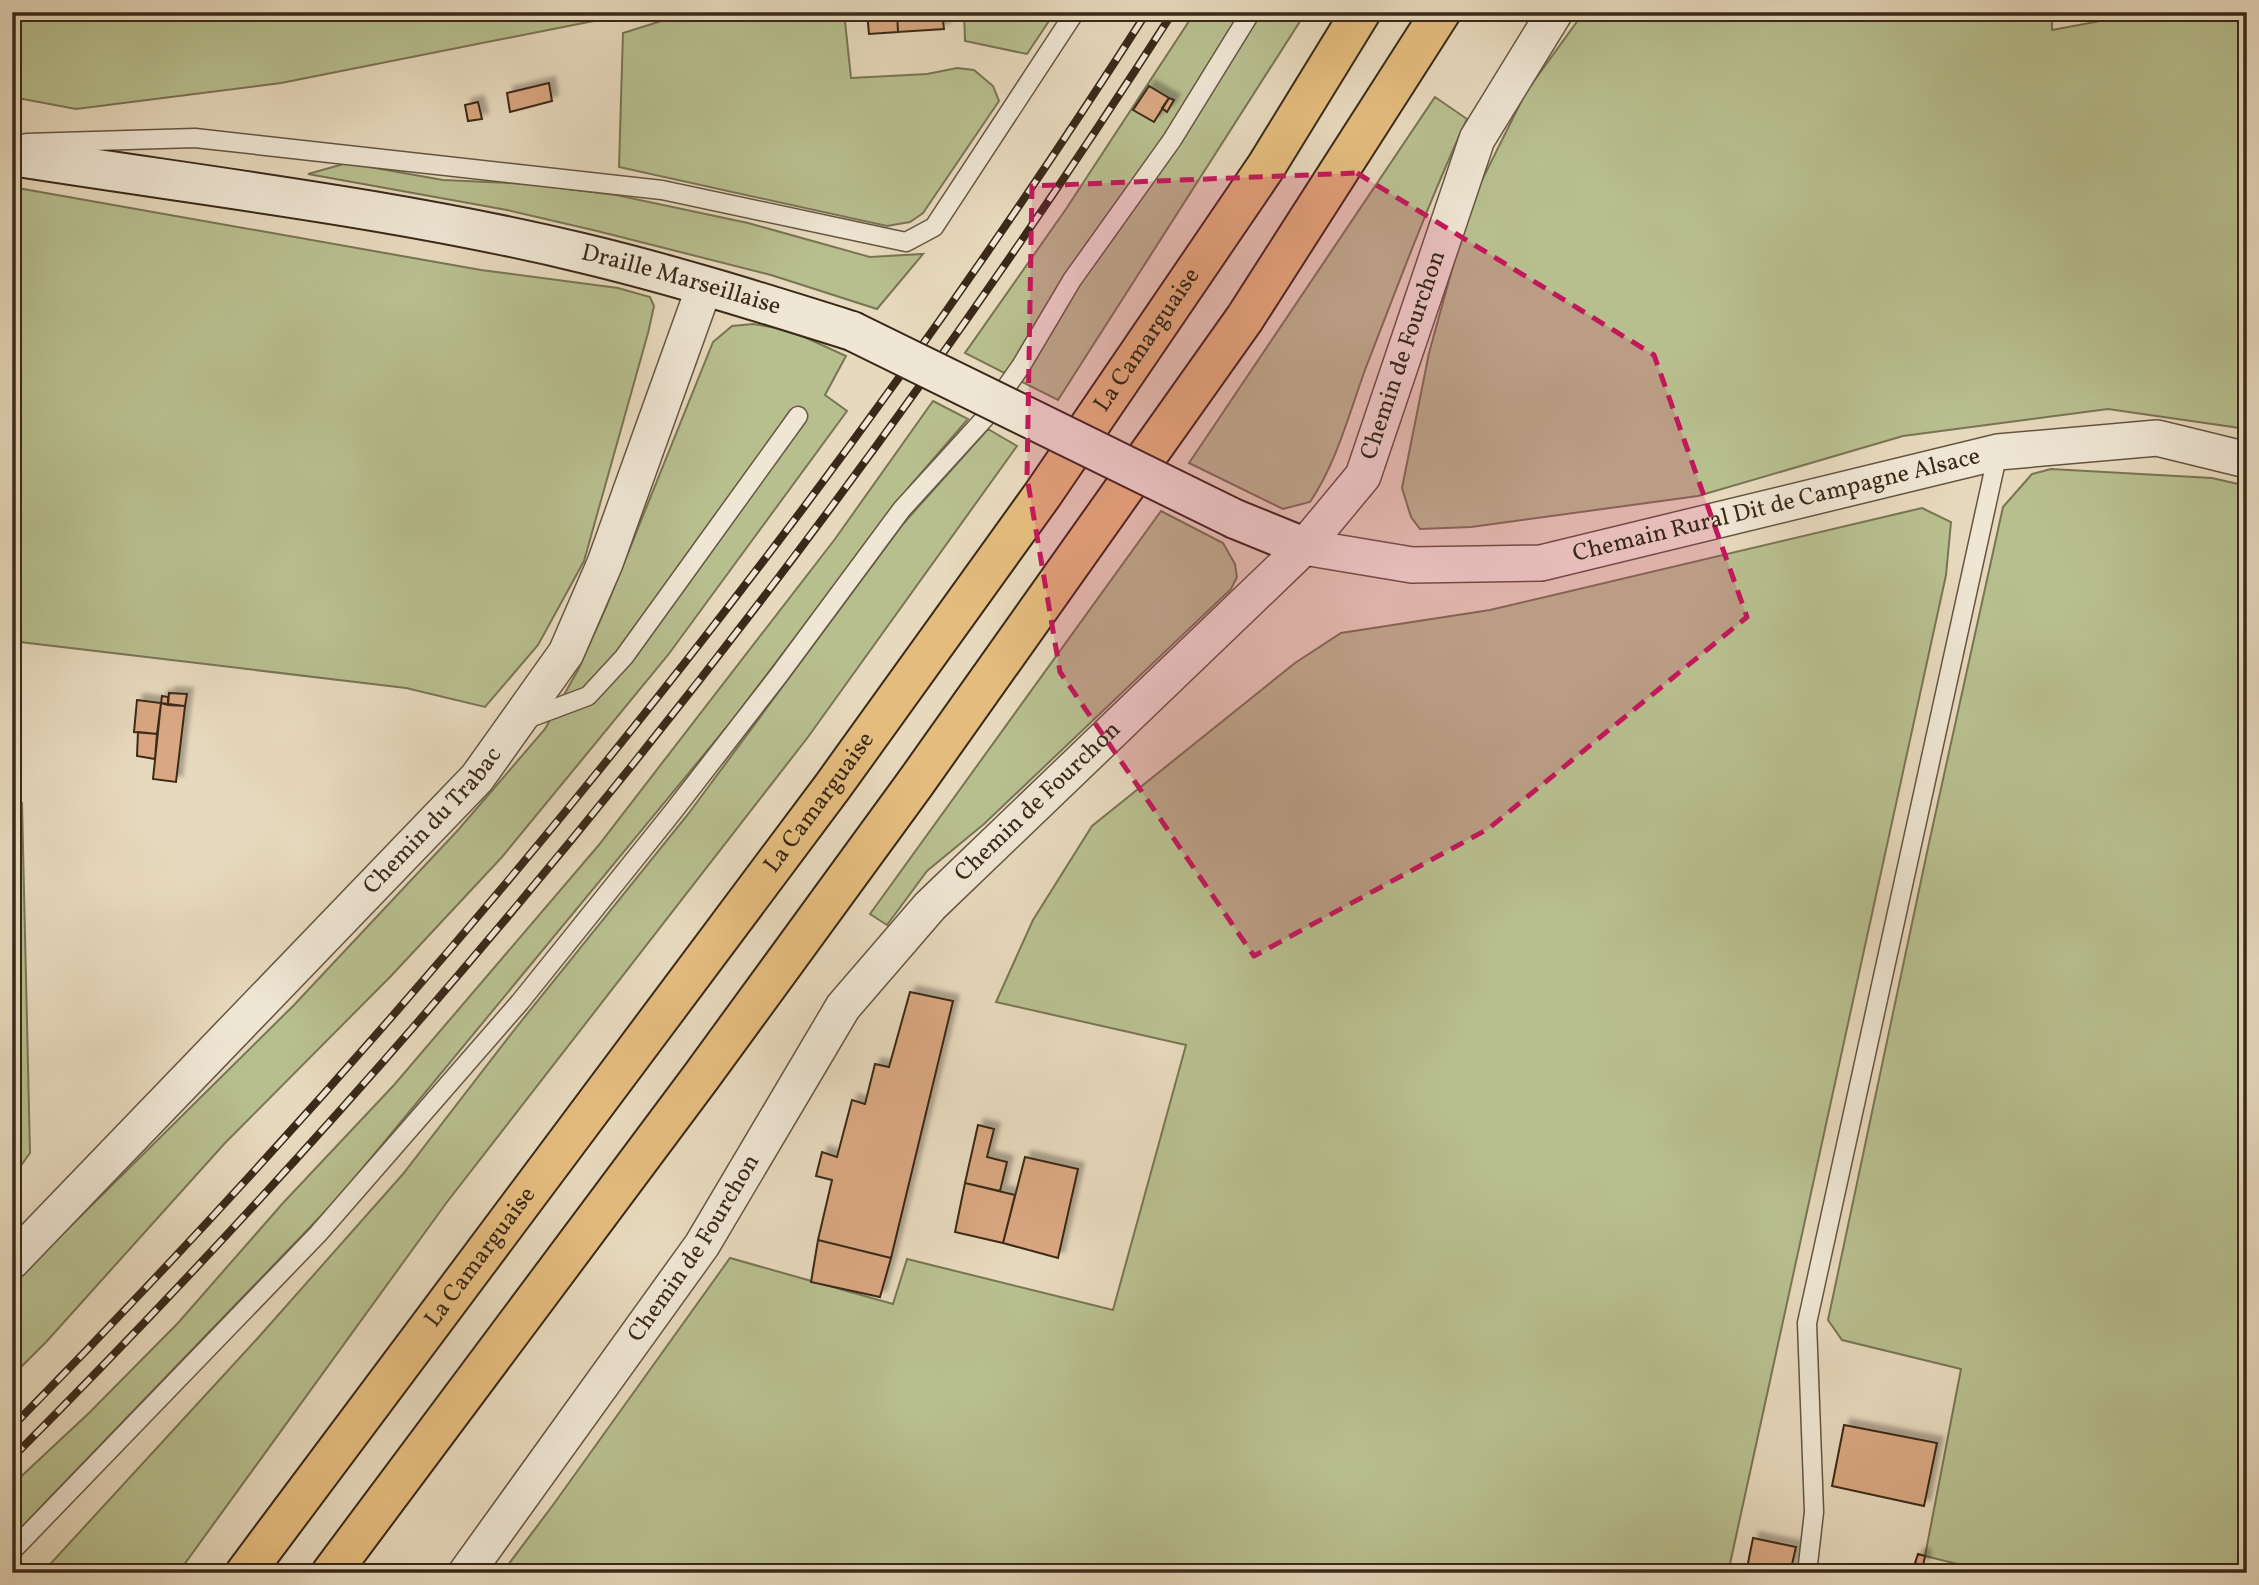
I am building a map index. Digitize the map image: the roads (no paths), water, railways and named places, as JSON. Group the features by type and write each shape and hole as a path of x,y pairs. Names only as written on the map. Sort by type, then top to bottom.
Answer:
{"highway":[{"name":"La Camarguaise","path":"245,1573 874,730 1043,494 1267,165 1361,12"},
{"path":"331,1573 701,1077 946,740 1245,318 1441,12"}],"street":[{"name":"Chemin de Fourchon","path":"466,1573 702,1245 843,1007 930,906 1304,548 1363,475 1477,139 1555,12"},
{"name":"Draille Marseillaise","path":"12,156 413,218 581,253 705,285 852,331 1234,519 1304,548"},
{"name":"Chemin du Trabac","path":"12,1261 477,778 566,653 605,563 705,285"},
{"name":"Chemain Rural Dit de Campagne Alsace","path":"1304,548 1412,565 1541,563 1998,452 2157,438 2247,460"}],"lane":[{"path":"12,144 195,138 662,190 906,242 934,228 1074,12"},
{"path":"12,1551 318,1234 520,1002 779,675 902,509 984,419 1021,366 1072,280 1172,140 1251,12"},
{"path":"517,722 588,696 624,657 798,416"},
{"path":"1807,1573 1814,1512 1807,1323 1998,452"}],"railway":[{"path":"12,1427 169,1263 322,1095 471,924 616,749 756,570 892,388 1022,202 1147,12"},
{"path":"12,1458 174,1291 331,1121 483,945 631,766 774,583 912,396 1045,206 1173,12"}]}
